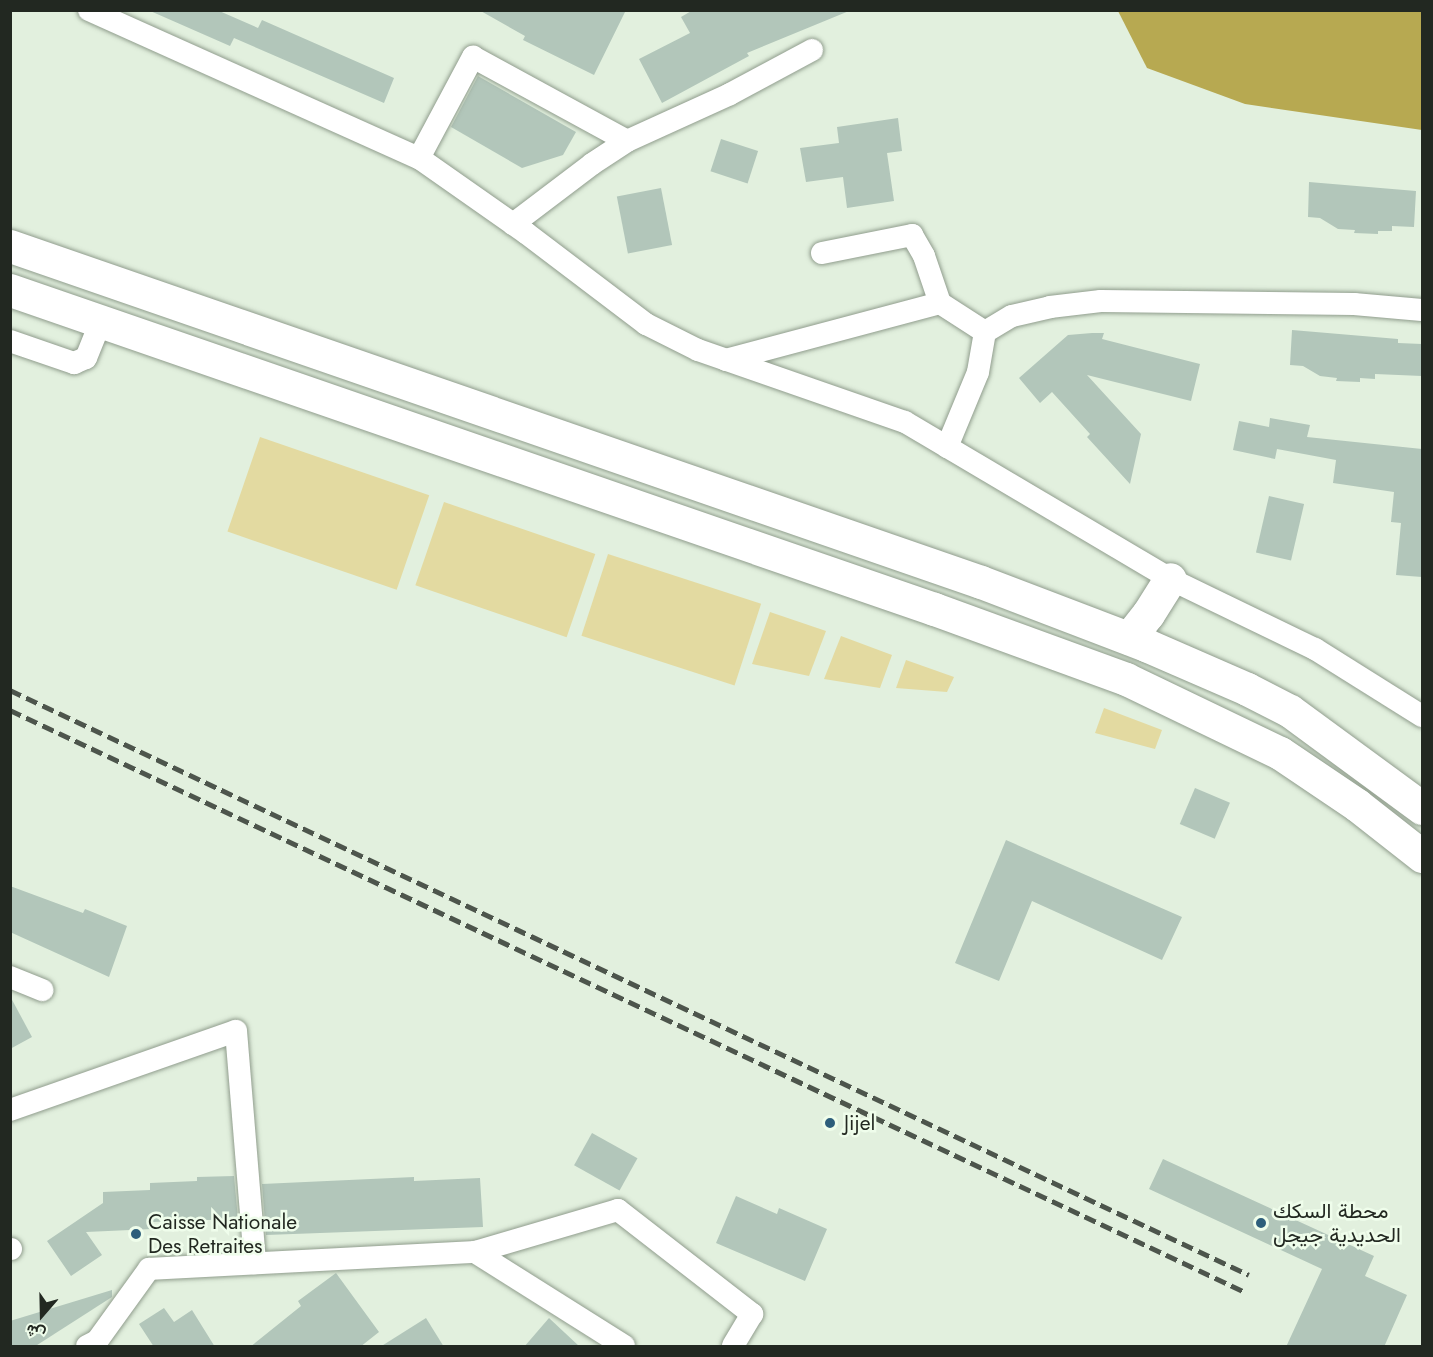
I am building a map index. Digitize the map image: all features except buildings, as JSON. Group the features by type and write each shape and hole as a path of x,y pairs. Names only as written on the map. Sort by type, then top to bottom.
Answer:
{"highway":[{"path":"10,246 981,582 1128,638 1271,700 1347,750 1422,808"},
{"path":"10,290 934,609 1126,679 1280,753 1357,805 1422,856"},
{"path":"1128,638 1148,614 1170,579"}],"street":[{"path":"89,10 419,158 513,224 646,324 698,350 905,422 1170,579 1315,649 1422,716"},
{"path":"513,224 592,164 627,141 730,94 812,50"},
{"path":"419,158 473,57 627,141"},
{"path":"822,253 912,235 924,256 940,303 985,333"},
{"path":"947,447 978,372 985,333 1012,316 1050,307 1101,301 1354,304 1422,310"},
{"path":"726,360 940,303"},
{"path":"10,341 74,363 86,358 101,321"},
{"path":"10,977 42,990"},
{"path":"10,1110 236,1031 255,1263"},
{"path":"95,1345 149,1269 475,1251 618,1210 752,1314 733,1347"},
{"path":"475,1251 624,1347"}],"shaded area":[{"path":"1118,11 1422,11 1422,130 1245,104 1147,68"},
{"path":"260,437 429,495 397,590 227,532"},
{"path":"444,502 595,554 567,637 415,585"},
{"path":"608,554 761,604 735,686 581,636"},
{"path":"770,612 826,631 809,676 752,664"},
{"path":"841,636 892,655 880,688 824,679"},
{"path":"906,660 954,677 947,692 896,688"},
{"path":"1104,708 1162,730 1155,749 1095,733"}],"railway":[{"path":"10,690 1249,1275"},
{"path":"10,710 1243,1291"}],"place":[{"name":"Jijel","path":"830,1123"},
{"name":"محطة السكك الحديدية جيجل","path":"1261,1223"},
{"name":"Caisse Nationale Des Retraites","path":"136,1234"}]}
